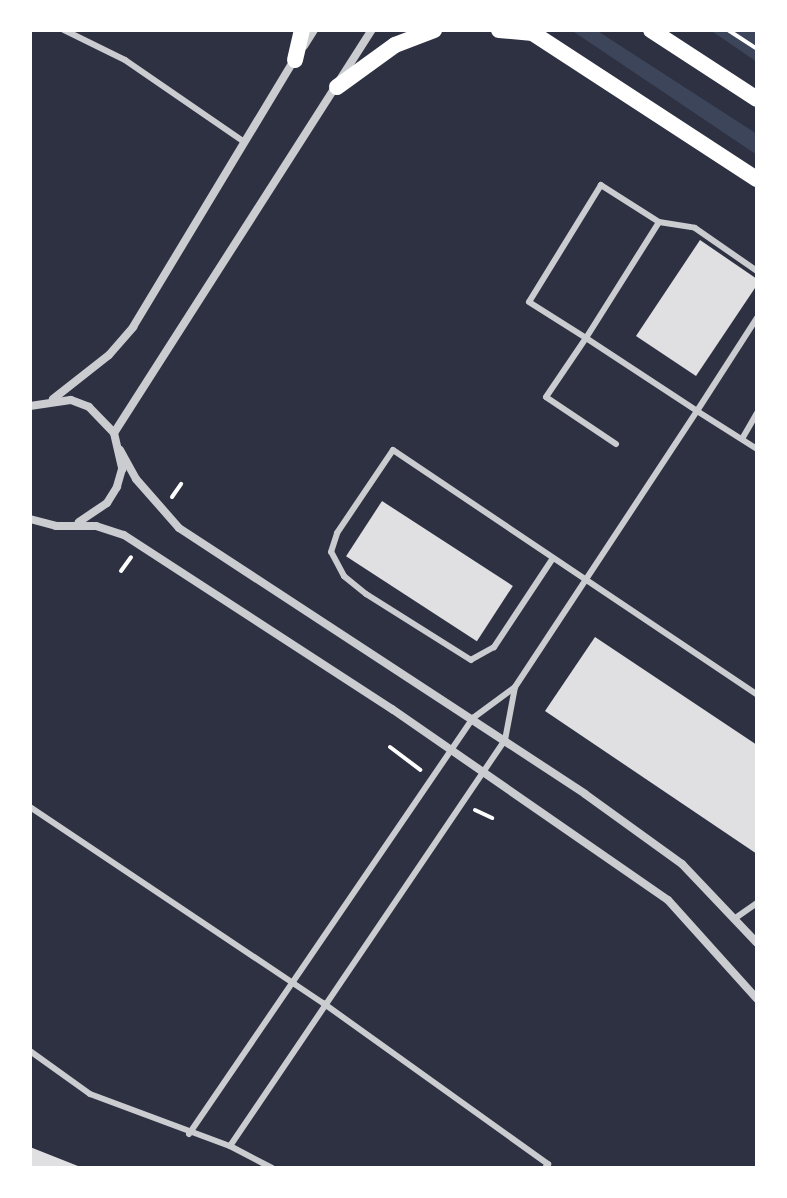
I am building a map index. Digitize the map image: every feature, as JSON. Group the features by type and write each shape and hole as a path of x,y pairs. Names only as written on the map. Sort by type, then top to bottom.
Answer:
{"main road":[{"path":"295,60 302,30"},
{"path":"337,87 395,45 434,30"},
{"path":"499,30 531,32 757,179"},
{"path":"651,30 757,99"}],"street":[{"path":"53,399 109,355 133,327 243,141 314,30"},
{"path":"114,433 372,30"},
{"path":"30,519 56,526 77,523 94,515 112,495 122,469 114,433 89,407 53,399 32,403"},
{"path":"120,450 162,512 200,542 473,718 682,864 757,943"},
{"path":"77,523 96,526 139,545 452,750 668,900 757,999"}],"lane":[{"path":"64,30 125,60 243,141"},
{"path":"757,271 695,228 659,222 601,185 529,302 757,449"},
{"path":"616,444 546,397 659,222"},
{"path":"189,1134 473,718 515,687 588,582 757,318"},
{"path":"742,439 757,413"},
{"path":"553,558 494,647 483,658 457,655 344,576 331,552 337,533 393,450 757,695"},
{"path":"230,1146 323,1003 505,740 515,687"},
{"path":"30,807 323,1003 548,1164 545,1168"},
{"path":"734,919 757,903"},
{"path":"30,1051 90,1094 189,1134 230,1146 272,1168"}],"path":[{"path":"728,30 757,49"},
{"path":"162,512 181,484"},
{"path":"121,571 139,545"}],"shaded area":[{"path":"571,30 596,30 757,134 757,155"},
{"path":"710,30 757,30 757,62"}],"building":[{"path":"700,240 757,279 757,285 696,376 636,336"},
{"path":"382,501 513,586 477,641 346,556"},
{"path":"595,637 757,745 757,854 545,711"},
{"path":"30,1147 83,1168 30,1168"}]}
